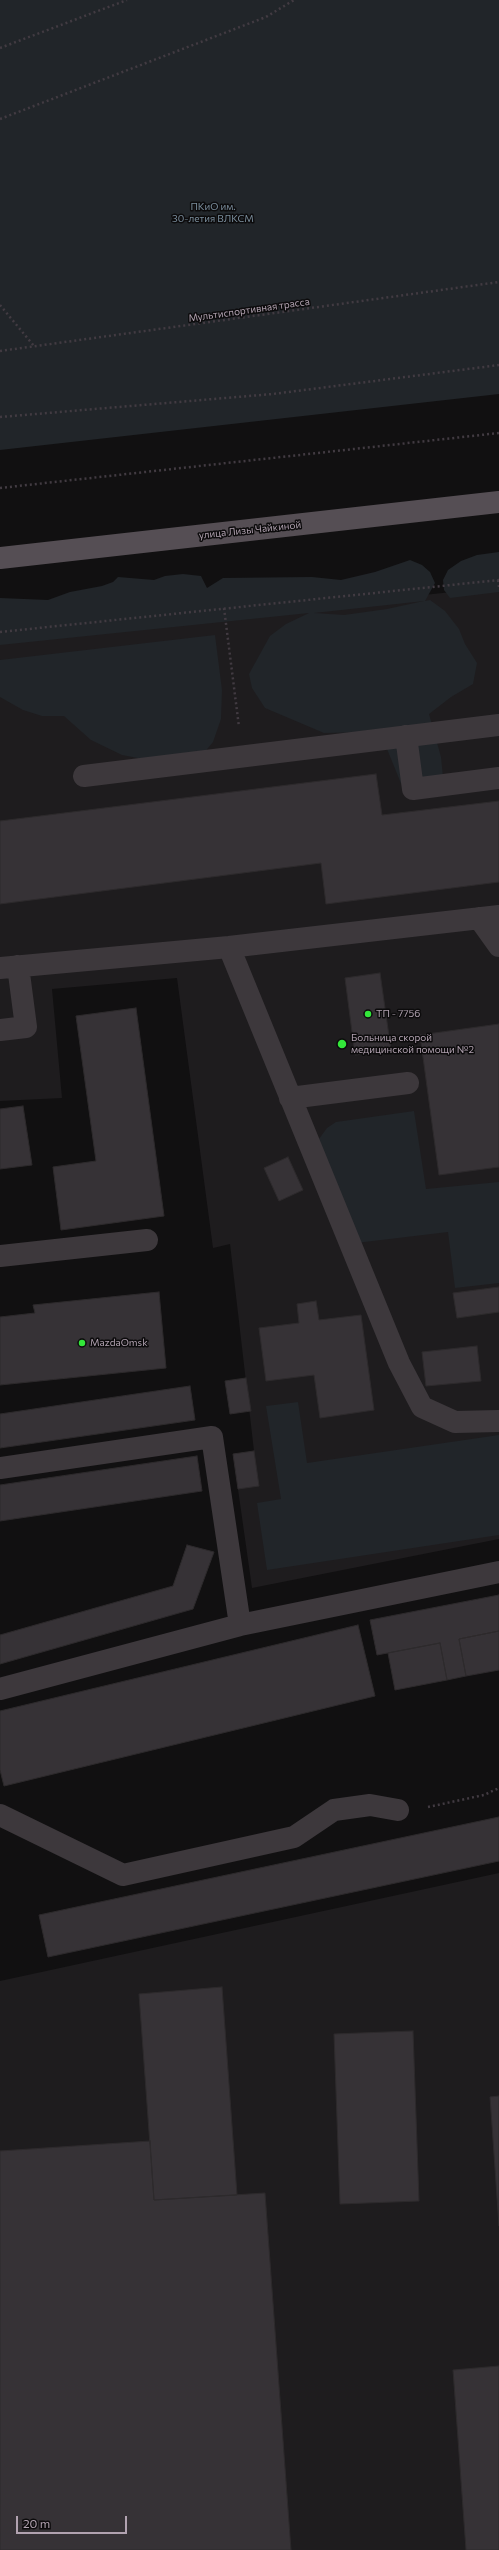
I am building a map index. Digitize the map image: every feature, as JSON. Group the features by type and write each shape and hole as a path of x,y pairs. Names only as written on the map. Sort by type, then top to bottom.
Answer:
{"main road":[{"name":"улица Лизы Чайкиной","path":"0,558 499,502"}],"lane":[{"path":"84,776 499,725"},
{"path":"406,736 413,789 499,778"},
{"path":"0,1030 26,1027 9,967 229,948 489,917 499,946"},
{"path":"229,948 399,1363 422,1407 455,1422 499,1421"},
{"path":"290,1098 408,1083"},
{"path":"0,1256 147,1240"},
{"path":"0,1468 212,1437 240,1625"},
{"path":"0,1689 240,1625 499,1572"},
{"path":"0,1815 123,1875 294,1837 334,1810 370,1805 398,1810"}],"path":[{"path":"0,48 127,0"},
{"path":"0,119 266,17 294,0"},
{"name":"Мультиспортивная трасса","path":"0,352 499,282"},
{"path":"0,305 34,347"},
{"path":"0,417 273,394 499,365"},
{"path":"0,488 499,433"},
{"path":"0,632 499,580 499,587"},
{"path":"224,608 243,756"},
{"path":"398,1810 425,1808 484,1795 499,1788"}],"shaded area":[{"name":"Больница скорой медицинской помощи №2","path":"499,587 499,1539 252,1588 233,1454 254,1451 230,1244 213,1248 177,978 52,989 62,1098 0,1101 0,640"},
{"path":"499,1873 499,2550 0,2550 0,1981"}],"green space":[{"name":"ПКиО им. 30-летия ВЛКСМ","path":"0,0 499,0 499,394 0,450"},
{"path":"499,552 499,592 450,598 444,590 443,580 448,570 461,561 477,555"},
{"path":"410,560 422,565 430,572 435,583 425,601 430,600 445,611 459,629 465,644 477,663 473,684 451,697 429,714 441,757 443,777 402,786 383,739 369,732 324,733 265,708 252,688 249,674 270,636 286,624 309,613 0,645 0,598 48,600 70,592 102,586 113,582 118,577 154,580 165,576 183,574 201,576 207,588 223,578 312,577 341,580 375,572","holes":["424,601 387,609 344,615 314,613"]},
{"path":"215,635 222,690 221,719 213,742 203,754 153,761 122,755 91,740 64,716 42,716 23,710 0,697 0,660"},
{"path":"414,1111 426,1189 499,1182 499,1283 455,1288 448,1232 356,1243 319,1139 327,1128 336,1122"},
{"path":"298,1402 307,1463 499,1435 499,1535 267,1570 257,1503 281,1499 266,1406"}],"building":[{"path":"376,774 382,815 499,801 499,882 326,904 321,863 0,904 0,821"},
{"name":"ТП - 7756","path":"380,973 391,1050 355,1055 345,978"},
{"path":"136,1008 164,1216 61,1230 53,1167 96,1161 76,1016"},
{"path":"499,1024 499,1167 439,1175 420,1035"},
{"path":"23,1106 32,1165 0,1169 0,1109"},
{"path":"288,1157 303,1190 279,1201 264,1168"},
{"path":"499,1287 499,1312 457,1318 453,1293"},
{"name":"MazdaOmsk","path":"159,1292 166,1368 0,1385 0,1317 35,1313 33,1305"},
{"path":"316,1301 319,1320 361,1315 374,1410 320,1418 314,1375 266,1381 259,1328 299,1323 297,1304"},
{"path":"477,1346 481,1381 426,1386 422,1352"},
{"path":"246,1378 251,1411 230,1414 225,1381"},
{"path":"190,1386 195,1420 0,1448 0,1414"},
{"path":"254,1451 259,1486 238,1489 233,1454"},
{"path":"197,1456 202,1491 0,1521 0,1485"},
{"path":"187,1545 214,1552 193,1609 0,1664 0,1635 173,1586"},
{"path":"499,1595 499,1631 459,1639 466,1676 447,1680 440,1643 377,1655 370,1620"},
{"path":"358,1625 375,1696 4,1786 0,1770 0,1711"},
{"path":"499,1631 499,1670 466,1676 459,1639"},
{"path":"440,1643 447,1680 395,1690 388,1653"},
{"path":"499,1817 499,1861 48,1957 39,1915"},
{"path":"222,1987 237,2195 154,2200 139,1994"},
{"path":"413,2031 419,2201 340,2204 334,2034"},
{"path":"499,2096 499,2226 490,2097"},
{"path":"150,2141 154,2200 265,2193 291,2550 0,2550 0,2151"},
{"path":"499,2366 499,2550 466,2550 453,2370"}],"place":[{"name":"ТП - 7756","path":"368,1014"},
{"name":"Больница скорой медицинской помощи №2","path":"342,1044"},
{"name":"MazdaOmsk","path":"82,1343"}]}
